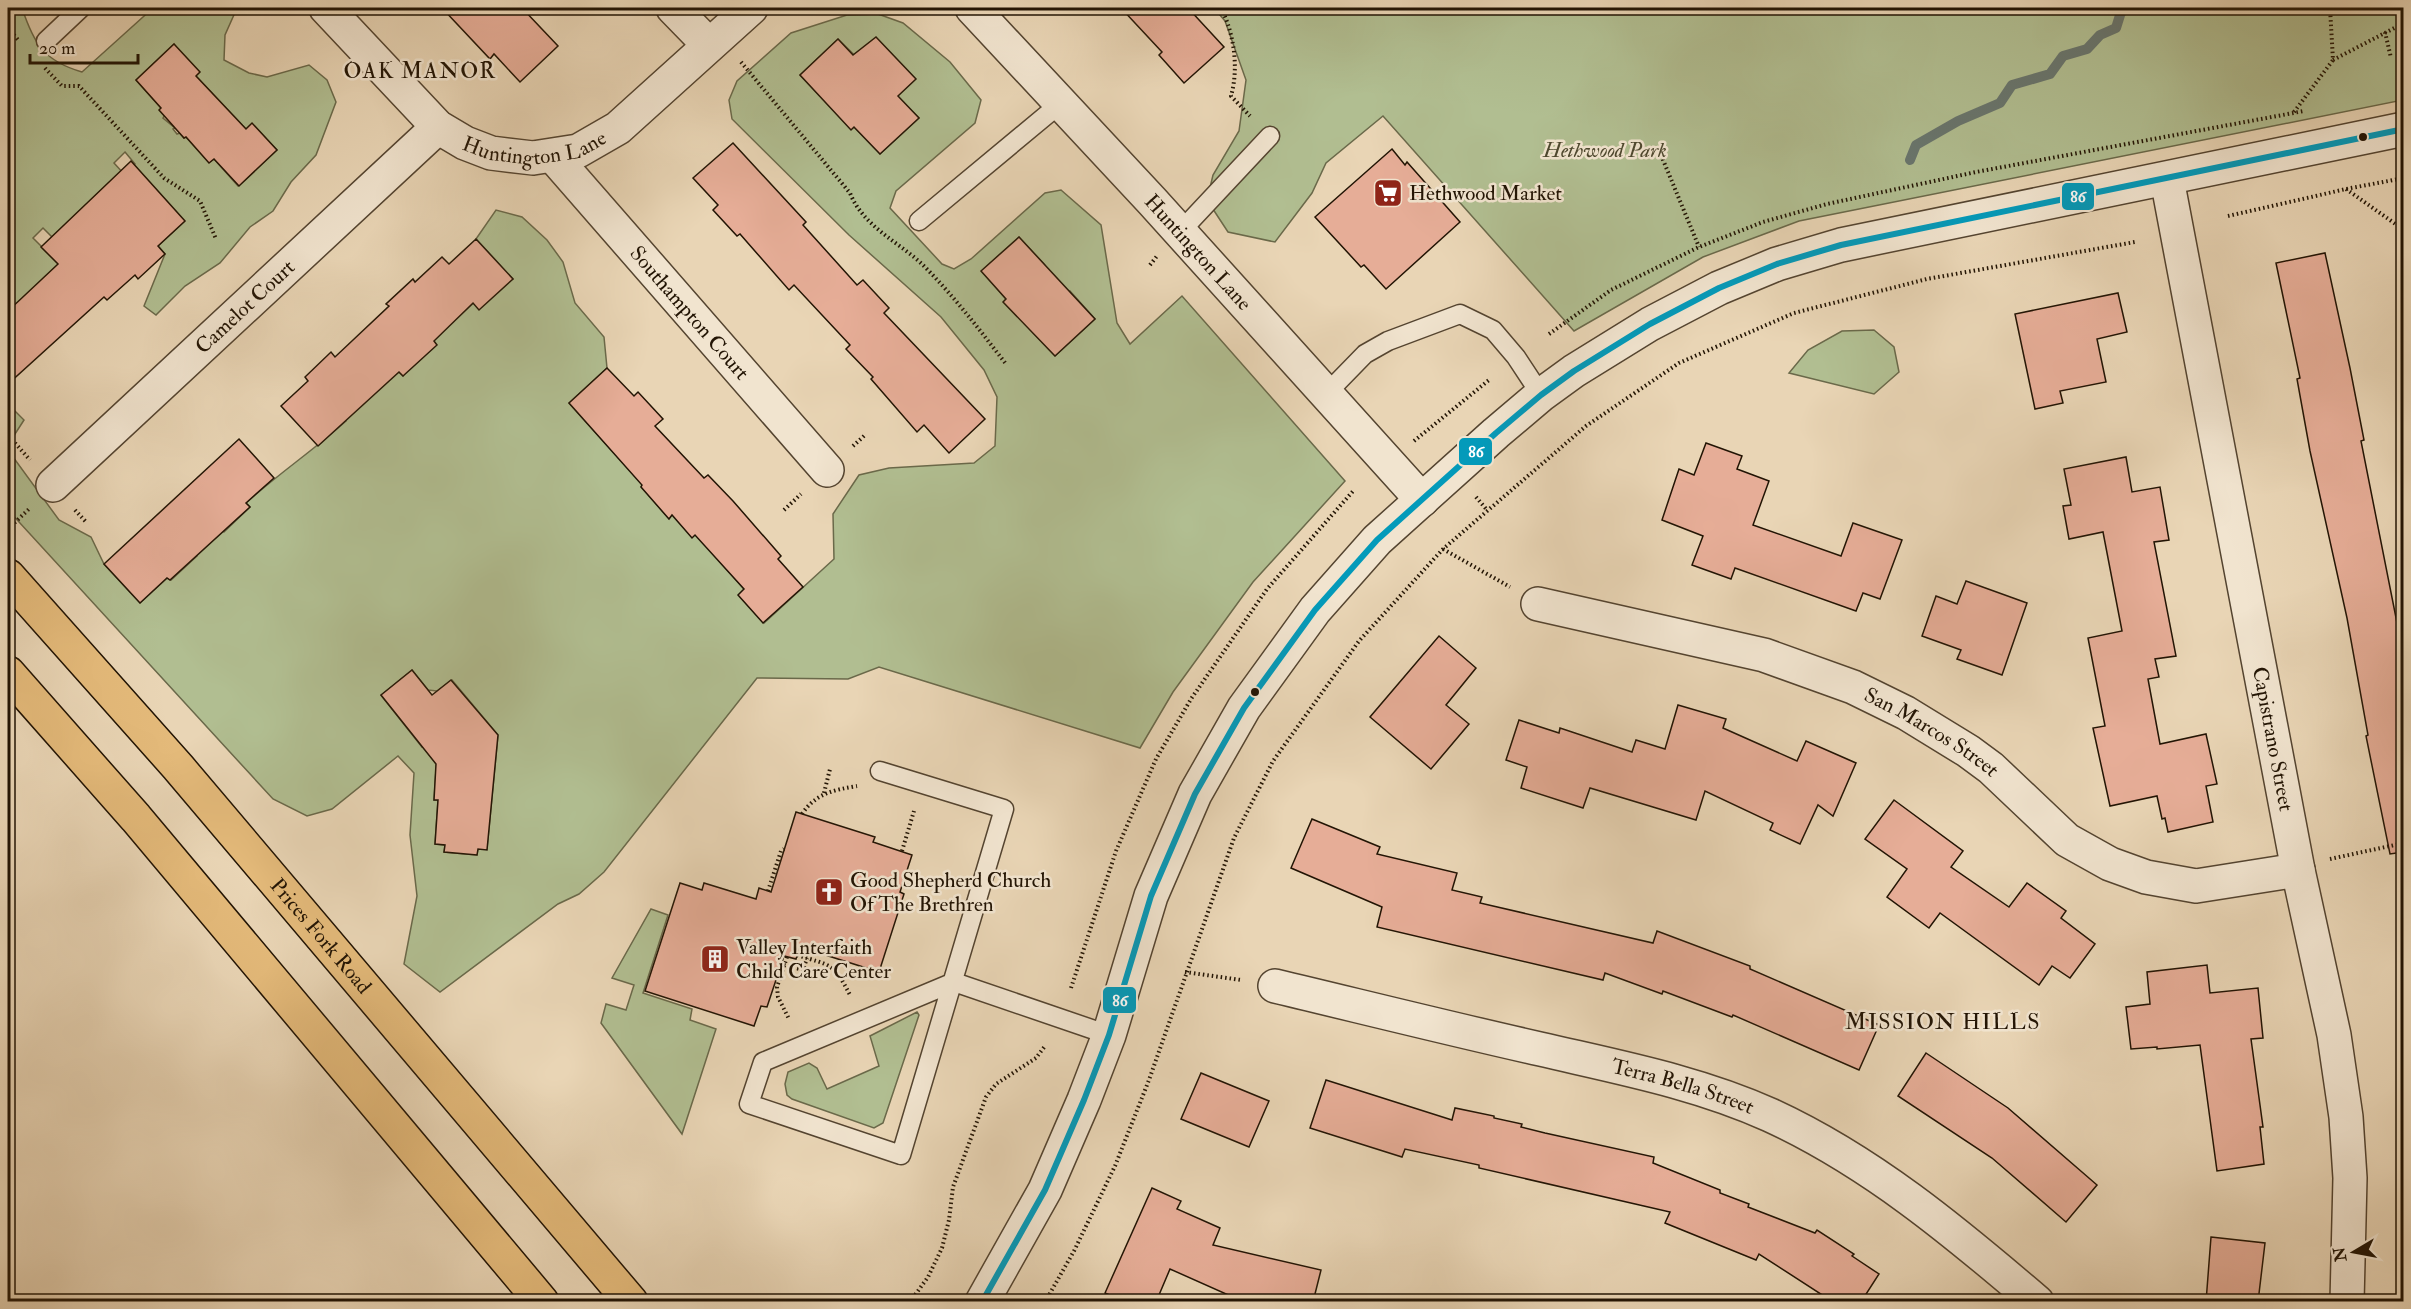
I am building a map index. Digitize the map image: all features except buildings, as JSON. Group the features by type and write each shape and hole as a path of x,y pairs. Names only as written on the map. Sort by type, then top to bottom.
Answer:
{"main road":[{"name":"Prices Fork Road","path":"8,576 178,767 630,1302"},
{"path":"8,674 136,818 542,1302"}],"street":[{"name":"Huntington Lane","path":"326,8 438,127 465,143 491,153 533,158 578,151 618,128 751,8"},
{"path":"673,8 709,45"},
{"name":"Huntington Lane","path":"972,8 1180,232 1422,500"},
{"name":"Camelot Court","path":"42,496 438,127"},
{"path":"982,1302 1045,1190 1109,1035 1155,888 1196,794 1230,730 1315,610 1377,540 1540,395 1607,350 1671,313 1719,288 1777,264 1841,245 2403,129"},
{"name":"Southampton Court","path":"553,156 827,470"},
{"name":"Capistrano Street","path":"2167,179 2298,870 2334,1035 2346,1117 2350,1178 2347,1302"},
{"name":"San Marcos Street","path":"1538,604 1764,655 1853,687 1906,713 1968,751 1991,768 2067,840 2110,864 2146,877 2196,886 2298,870"},
{"name":"Terra Bella Street","path":"1275,987 1641,1071 1718,1095 1769,1115 1828,1145 1899,1190 1958,1235 2037,1302"}],"lane":[{"path":"46,41 81,8"},
{"path":"919,221 1061,103"},
{"path":"1180,232 1270,136"},
{"path":"1327,393 1365,354 1388,341 1460,314 1493,330 1516,357 1540,395"},
{"path":"880,771 1004,809 954,982 901,1155 749,1104 763,1062 954,982 1109,1035"}],"path":[{"path":"1221,8 1229,24 1234,58 1234,86 1231,96"},
{"path":"2330,8 2333,60"},
{"path":"2294,113 2333,60 2403,24"},
{"path":"8,28 24,46"},
{"path":"2385,32 2391,58"},
{"path":"40,62 62,86 79,86 164,178 200,201 216,239"},
{"path":"742,64 850,193 864,217 920,263 959,303 1006,364"},
{"path":"1661,156 1699,247"},
{"path":"2228,216 2403,178"},
{"path":"2346,189 2403,230"},
{"path":"1045,1302 1074,1251 1115,1166 1149,1080 1185,972 1234,838 1273,761 1359,641 1443,549 1586,426 1679,363 1794,313 1927,279 2135,242"},
{"path":"1426,440 1422,435 1489,380"},
{"path":"8,529 42,496"},
{"path":"1476,497 1487,510"},
{"path":"1443,549 1493,576"},
{"path":"824,793 830,769"},
{"path":"802,814 810,803 824,793 864,785"},
{"path":"902,851 907,834"},
{"path":"2298,870 2336,857 2403,843"},
{"path":"768,891 781,851 784,849"},
{"path":"798,955 830,964 836,969 850,996"},
{"path":"780,1023 790,1018 778,997 777,987 787,957"},
{"path":"784,965 803,970 807,958"},
{"path":"1185,972 1230,978"},
{"path":"910,1302 928,1277 942,1248 949,1220 953,1187 986,1097 996,1084 1036,1058 1045,1046"}],"green space":[{"path":"8,8 22,8 36,41 49,56 69,68 82,72 153,8 237,8 225,35 224,60 249,73 267,77 309,65 327,80 336,102 316,155 291,182 273,211 250,227 220,263 185,286 156,315 144,306 165,254 158,246 185,221 18,309 13,302 8,307","holes":["174,44 196,76 246,129 252,124 277,150 238,186 214,159 209,162 186,137 184,138 180,133 177,134 173,129 175,128 163,118 165,115 161,108 136,80","125,152 135,164 124,174 114,163","43,228 53,238 43,248 33,238"]},
{"name":"Hethwood Park","path":"1214,8 2403,8 2403,100 1799,221 1703,257 1574,331 1383,116 1326,163 1312,193 1275,242 1228,232 1207,200 1213,175 1239,131 1246,80 1225,21"},
{"path":"878,14 903,23 950,62 981,100 975,123 896,191 890,208 942,264 954,269 971,259 1045,193 1061,190 1101,225 1117,323 1130,344 1182,296 1345,481 1253,582 1173,692 1140,748 879,667 848,679 757,678 604,872 579,894 558,904 440,992 404,964 417,896 410,835 414,773 398,756 332,809 307,816 273,799 8,510 8,450 59,520 91,537 104,564 140,603 167,578 171,580 197,556 192,550 218,526 224,532 250,507 246,503 346,421 342,417 399,372 403,376 423,344 453,322 479,298 513,279 476,239 496,210 522,217 547,240 563,262 575,303 604,337 607,368 569,403 643,485 641,487 665,514 669,511 698,532 744,589 764,623 834,559 833,514 859,475 889,468 974,463 995,446 997,397 984,370 941,317 849,235 732,119 729,100 737,81 791,33 847,15","holes":["838,39 919,118 880,154 854,127 851,129 800,75","1019,237 1044,264 1065,295 1070,291 1095,319 1055,356 1004,302 1006,299 982,271","412,670 428,690 437,691 452,680 498,735 487,849 478,849 477,855 444,852 445,845 435,844 438,800 434,800 437,754 430,744 422,747 381,695"]},
{"path":"1874,330 1894,347 1899,372 1874,394 1789,373 1808,350 1842,331"},
{"path":"8,404 24,420 8,445"},
{"path":"651,909 668,915 643,993 692,1009 690,1020 716,1029 682,1134 601,1023 606,1004 626,1010 634,985 612,978"},
{"path":"917,1012 919,1015 883,1123 874,1128 792,1099 787,1095 785,1084 788,1072 809,1063 817,1068 827,1089 879,1066 870,1036"}],"waterway":[{"path":"1910,160 1916,145 1958,121 2000,103 2012,85 2050,74 2063,56 2087,49 2100,35 2116,28 2121,12 2129,8"}],"transit line":[{"name":"86","path":"982,1302 1045,1190 1109,1035 1151,896 1195,794 1244,708 1315,610 1377,540 1541,395 1574,371 1650,324 1719,288 1777,264 1841,245 2404,129"}],"place":[{"name":"Hethwood Market","path":"1388,193"},
{"name":"Good Shepherd Church Of The Brethren","path":"829,892"},
{"name":"Valley Interfaith Child Care Center","path":"715,959"}],"district":[{"name":"OAK MANOR","path":"420,71"},
{"name":"MISSION HILLS","path":"1943,1022"}]}
